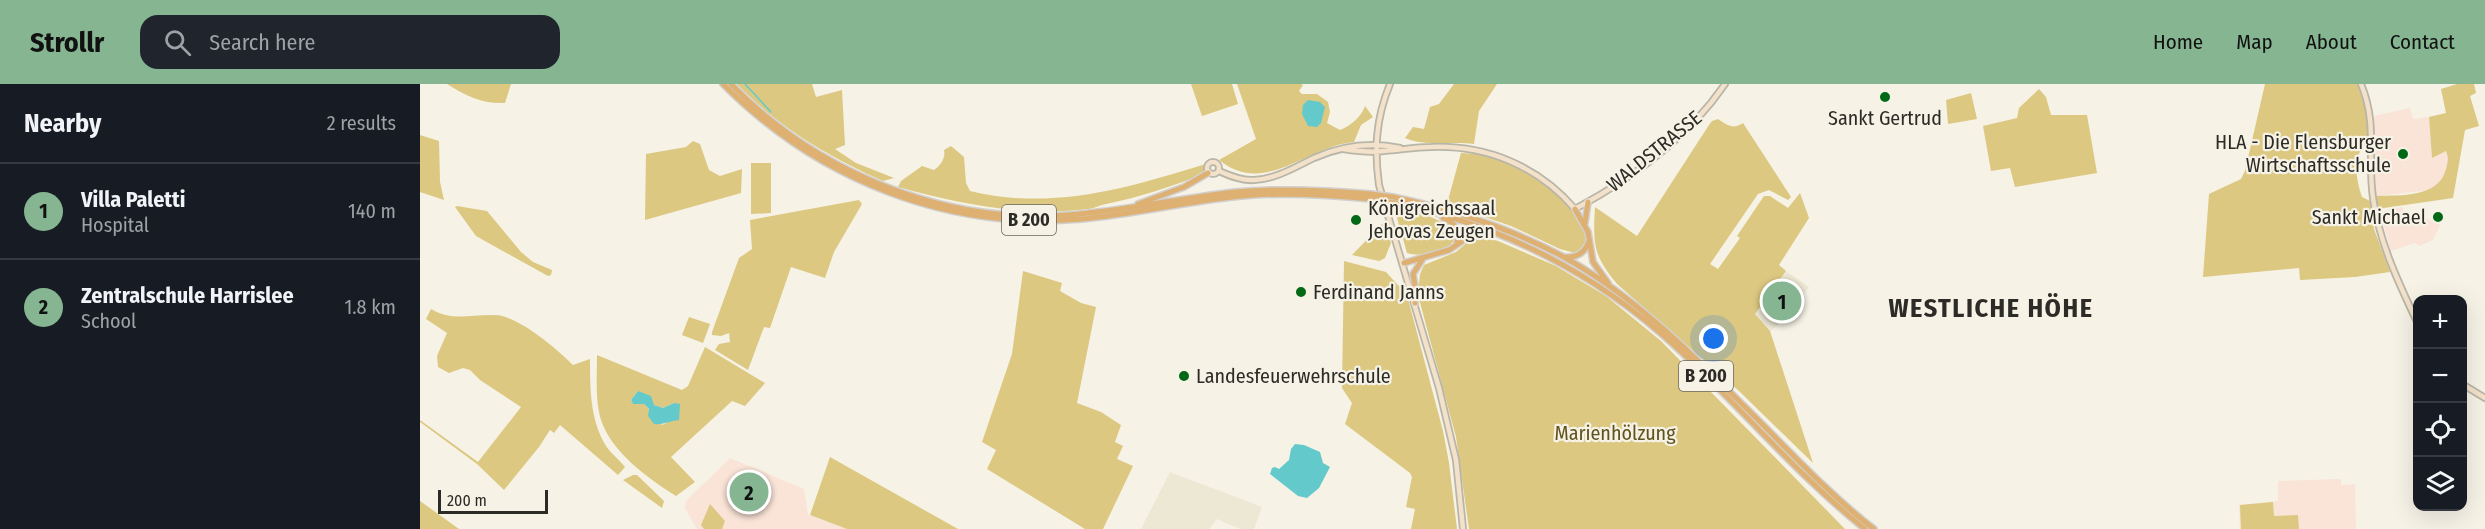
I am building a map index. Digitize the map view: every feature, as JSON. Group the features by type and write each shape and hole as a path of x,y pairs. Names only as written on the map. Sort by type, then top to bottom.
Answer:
{"highway":[{"name":"B 200","path":"723,84 777,132 846,175 911,201 971,215 1018,220 1065,221 1251,195 1371,196"},
{"name":"B 200","path":"731,84 766,117 811,149 869,180 906,194 957,207 1018,215 1065,215 1273,189 1312,189 1393,200 1478,220 1560,255 1613,289 1678,342 1824,485 1874,529"},
{"path":"1126,208 1184,187 1208,173"},
{"name":"B 200","path":"1393,200 1502,235 1549,256 1610,293 1673,345 1820,489 1865,529"},
{"path":"1585,225 1588,202"},
{"path":"1575,209 1585,225 1593,262 1613,289"},
{"path":"1428,211 1447,219 1458,229 1458,239 1454,246"},
{"path":"1404,263 1454,246 1476,232 1502,235"},
{"path":"1560,255 1572,257 1578,255 1584,251 1589,240"},
{"path":"1415,303 1413,274 1424,258"}],"main road":[{"path":"1390,84 1380,109 1376,144 1379,185 1404,263 1439,388 1456,460 1463,529"},
{"name":"WALDSTRASSE","path":"1575,209 1616,185 1680,134 1701,114 1725,84"},
{"path":"2361,84 2368,99 2372,120 2372,182 2379,228 2413,312"},
{"path":"1219,171 1247,180 1268,179 1317,157 1342,149 1376,144 1403,148 1462,148 1510,160 1547,182 1575,209"},
{"path":"1342,149 1376,152 1403,148"},
{"path":"1212,162 1219,165 1219,171 1214,175 1208,173 1207,166 1212,162"},
{"path":"2467,387 2485,398"}],"shaded area":[{"name":"HLA - Die Flensburger Wirtschaftsschule","path":"2410,108 2413,119 2429,117 2432,157 2446,151 2449,159 2445,176 2440,184 2431,190 2376,196 2374,116"},
{"path":"2402,207 2405,218 2422,216 2440,225 2433,240 2419,246 2415,243 2391,251 2380,212"},
{"path":"1786,271 1809,287 1788,318 1770,331 1755,314"},
{"path":"730,458 804,489 808,515 847,529 697,529 685,508 686,501"},
{"path":"1170,472 1262,507 1254,529 1240,529 1217,519 1209,529 1141,529"},
{"path":"2341,479 2341,485 2355,484 2356,529 2240,529 2239,505 2278,501 2278,481"}],"green space":[{"path":"447,84 511,84 505,103 474,98"},
{"path":"737,84 812,84 816,97 842,90 845,145 835,149 856,163 894,178 883,181 805,140 753,100"},
{"path":"1191,84 1232,84 1238,104 1202,116"},
{"path":"1237,84 1301,84 1303,85 1299,91 1302,94 1317,94 1328,102 1330,112 1327,123 1340,130 1356,120 1365,106 1373,117 1361,125 1354,142 1337,145 1270,172 1253,173 1236,170 1219,160 1256,139"},
{"path":"1454,84 1497,84 1479,111 1474,144 1430,143 1405,138 1413,127 1424,129 1430,107 1439,104"},
{"path":"2265,84 2357,84 2367,110 2369,141 2363,146 2357,160 2358,182 2362,197 2370,201 2374,229 2390,272 2355,277 2300,280 2299,268 2203,277 2209,194 2241,179 2245,171"},
{"path":"2457,84 2474,84 2476,93 2470,96 2479,126 2465,130 2453,198 2377,209 2376,196 2417,193 2427,190 2442,178 2448,156 2446,151 2432,158 2429,117 2446,113 2441,89"},
{"path":"2039,89 2046,97 2051,115 2087,115 2097,173 2015,187 2010,168 1991,171 1983,126 2017,118 2019,108"},
{"path":"1971,93 1977,119 1948,124 1946,100"},
{"path":"1718,119 1733,126 1743,123 1791,197 1788,200 1769,190 1758,194 1710,264 1718,269 1740,238 1737,236 1764,196 1770,196 1788,208 1800,193 1809,218 1779,265 1786,271 1755,314 1770,331 1813,463 1739,391 1617,284 1603,265 1596,248 1595,207 1637,236 1709,125"},
{"path":"420,135 439,141 440,182 444,200 420,192"},
{"path":"693,141 700,144 709,170 720,176 742,169 741,193 645,220 646,154 686,147"},
{"path":"951,146 964,157 966,183 970,191 1001,197 1031,199 1090,194 1206,164 1203,174 1143,195 1091,209 1016,210 968,204 898,187 901,181 922,166 934,170 943,159 944,150"},
{"path":"1461,153 1493,157 1533,177 1547,187 1571,209 1580,221 1585,235 1584,247 1575,253 1560,249 1511,226 1447,204"},
{"path":"751,163 771,163 771,213 751,214"},
{"path":"859,200 862,204 834,252 825,278 791,267 770,328 764,327 748,370 715,350 719,344 730,342 729,333 721,336 712,335 712,332 739,258 752,249 750,220"},
{"path":"455,207 487,211 521,252 533,262 552,270 551,275 548,276 476,236"},
{"path":"1394,208 1419,213 1442,222 1456,232 1455,239 1445,249 1437,252 1421,255 1407,253"},
{"path":"1384,222 1391,243 1385,258 1379,261 1352,255"},
{"name":"Marienhölzung","path":"1480,236 1498,241 1556,266 1606,296 1661,341 1845,529 1469,529 1456,437 1418,295 1420,274 1424,265 1456,252 1470,240"},
{"path":"1344,261 1386,272 1407,295 1443,431 1457,529 1411,529 1415,509 1406,507 1412,477 1410,473 1345,424 1352,403 1342,388"},
{"path":"1023,271 1062,283 1060,291 1081,303 1096,307 1077,403 1101,412 1121,425 1115,442 1123,446 1117,459 1133,466 1103,529 1085,529 987,469 996,450 982,442 1012,354"},
{"path":"431,309 455,316 505,317 537,334 573,365 590,359 591,392 597,426 610,452 625,467 618,475 560,425 554,433 550,430 504,490 477,464 420,422 420,420 478,462 521,407 480,380 470,370 463,368 449,373 438,367 437,356 447,333 426,319"},
{"path":"689,317 710,324 703,343 682,335"},
{"path":"705,347 765,383 745,406 732,401 671,457 695,482 676,496 632,464 606,432 598,404 597,355 682,390 688,386","holes":["638,391 654,405 663,408 674,403 670,421 662,425 644,404 633,404 631,400"]},
{"path":"830,457 958,529 847,529 810,515"},
{"path":"637,475 664,501 662,508 623,480"},
{"path":"420,501 459,529 420,529"},
{"path":"2273,502 2274,516 2298,515 2299,529 2241,529 2240,505"},
{"path":"710,504 725,521 722,529 704,529 701,525"}],"water":[{"path":"1308,100 1320,102 1325,107 1321,123 1317,127 1308,126 1302,114 1303,105"},
{"path":"638,391 651,396 654,405 663,408 674,403 680,404 679,420 654,424 648,416 649,409 644,404 633,404 631,400"},
{"path":"1295,444 1320,452 1323,463 1330,467 1319,488 1307,498 1298,496 1270,474 1272,468 1279,469 1289,460 1291,449"}],"waterway":[{"path":"745,84 771,112"}],"place":[{"name":"Sankt Gertrud","path":"1885,97"},
{"name":"HLA - Die Flensburger Wirtschaftsschule","path":"2403,154"},
{"name":"Sankt Michael","path":"2438,217"},
{"name":"Königreichssaal Jehovas Zeugen","path":"1356,220"},
{"name":"Ferdinand Janns","path":"1301,292"},
{"name":"Villa Paletti","path":"1782,301"},
{"name":"Landesfeuerwehrschule","path":"1184,376"},
{"name":"Zentralschule Harrislee","path":"749,492"}],"district":[{"name":"WESTLICHE HÖHE","path":"1991,308"}]}
